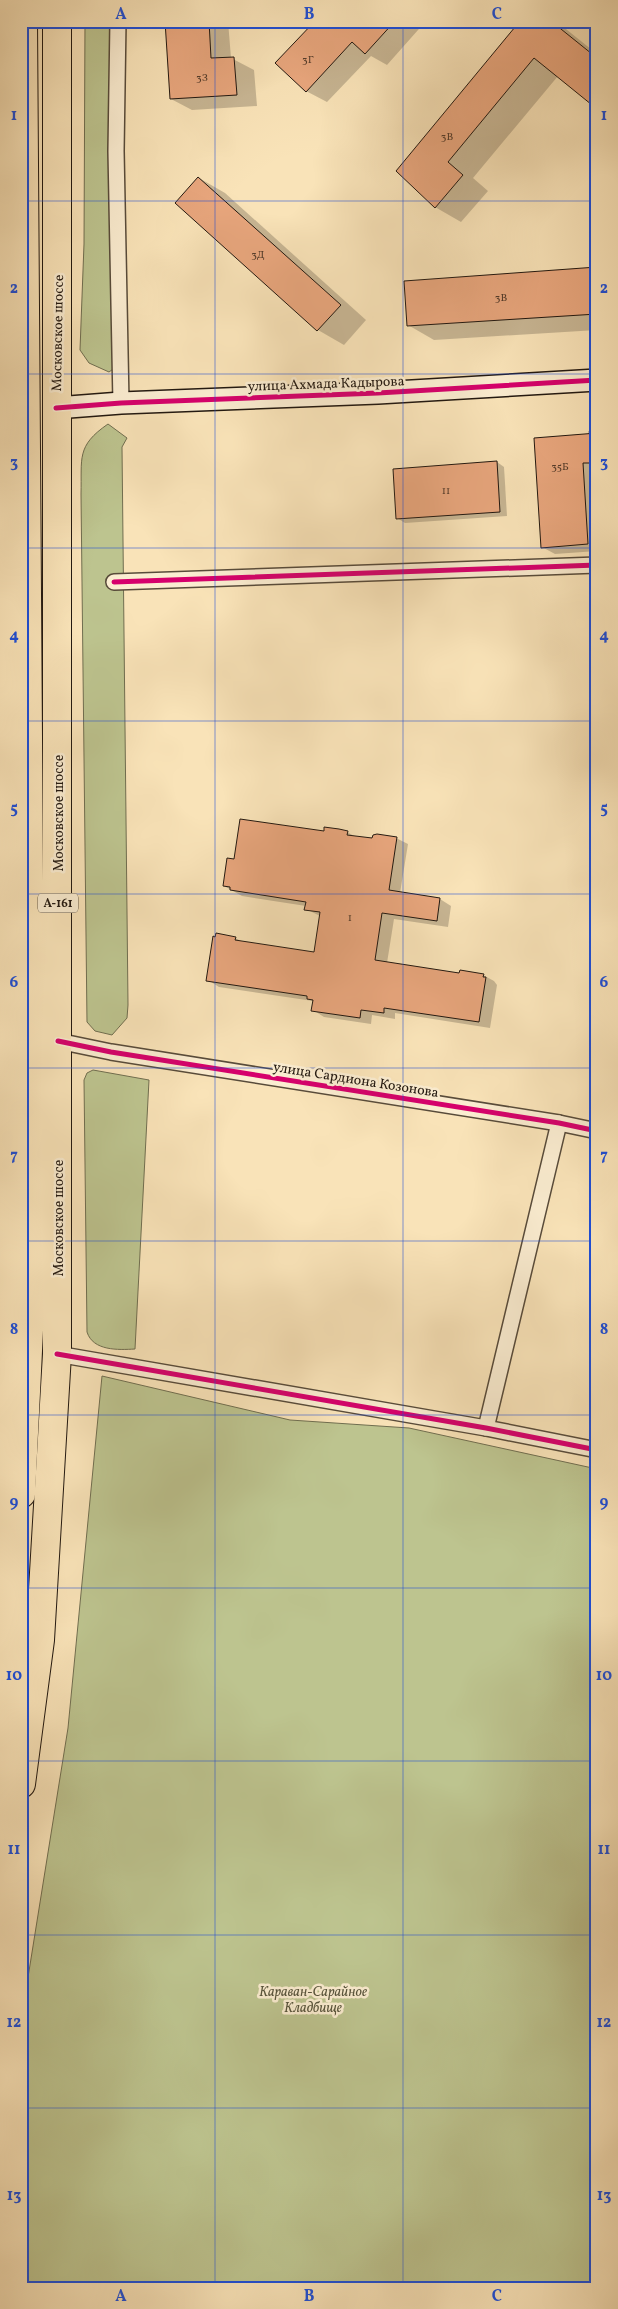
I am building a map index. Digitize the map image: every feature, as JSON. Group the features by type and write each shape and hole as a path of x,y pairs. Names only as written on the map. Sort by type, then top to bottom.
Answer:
{"highway":[{"name":"А-161","path":"21,1494 29,1330 29,880 23,21"},
{"name":"Московское шоссе","path":"21,1784 40,1640 57,1354 57,21"}],"street":[{"path":"118,21 116,151 121,403"},
{"name":"улица Ахмада Кадырова","path":"56,408 121,403 378,393 597,380"},
{"path":"114,582 597,565"},
{"name":"улица Сардиона Козонова","path":"58,1041 111,1052 597,1130"},
{"path":"486,1428 558,1123"},
{"path":"57,1354 486,1428 597,1450"}],"green space":[{"path":"85,21 121,21 116,367 109,372 89,363 80,350 84,244"},
{"path":"108,424 127,438 122,447 128,1005 127,1018 112,1035 95,1031 87,1022 81,494 82,462 86,446 90,439"},
{"path":"93,1070 149,1080 135,1349 114,1349 100,1346 90,1338 87,1332 84,1080 87,1073"},
{"name":"Караван-Сарайное Кладбище","path":"102,1376 290,1420 409,1428 597,1469 597,2288 21,2288 21,2021 68,1728"}],"building":[{"path":"165,21 209,21 211,58 234,57 237,95 170,99"},
{"path":"315,21 395,21 365,54 352,42 306,92 275,63"},
{"path":"520,21 551,21 597,58 597,109 534,58 448,162 463,175 435,208 396,171"},
{"path":"198,177 341,305 317,331 175,203"},
{"path":"597,267 597,314 407,326 404,281"},
{"path":"597,433 597,463 583,463 588,544 541,548 534,438"},
{"path":"497,461 500,512 396,519 393,469"},
{"path":"240,819 324,831 324,827 339,829 348,831 347,835 372,838 373,835 377,834 397,837 389,890 440,898 437,921 382,913 375,960 459,973 460,970 484,974 483,977 486,977 479,1022 384,1008 384,1013 361,1010 360,1018 311,1011 313,1000 307,999 307,996 206,981 213,936 215,937 216,933 236,937 235,940 314,952 320,912 304,910 306,902 230,890 230,887 223,886 227,858 234,859"}],"cycle path":[{"path":"56,408 121,403 378,393 597,380"},
{"path":"114,582 597,565"},
{"path":"58,1041 111,1052 559,1123 597,1131"},
{"path":"57,1354 486,1428 597,1450"}]}
